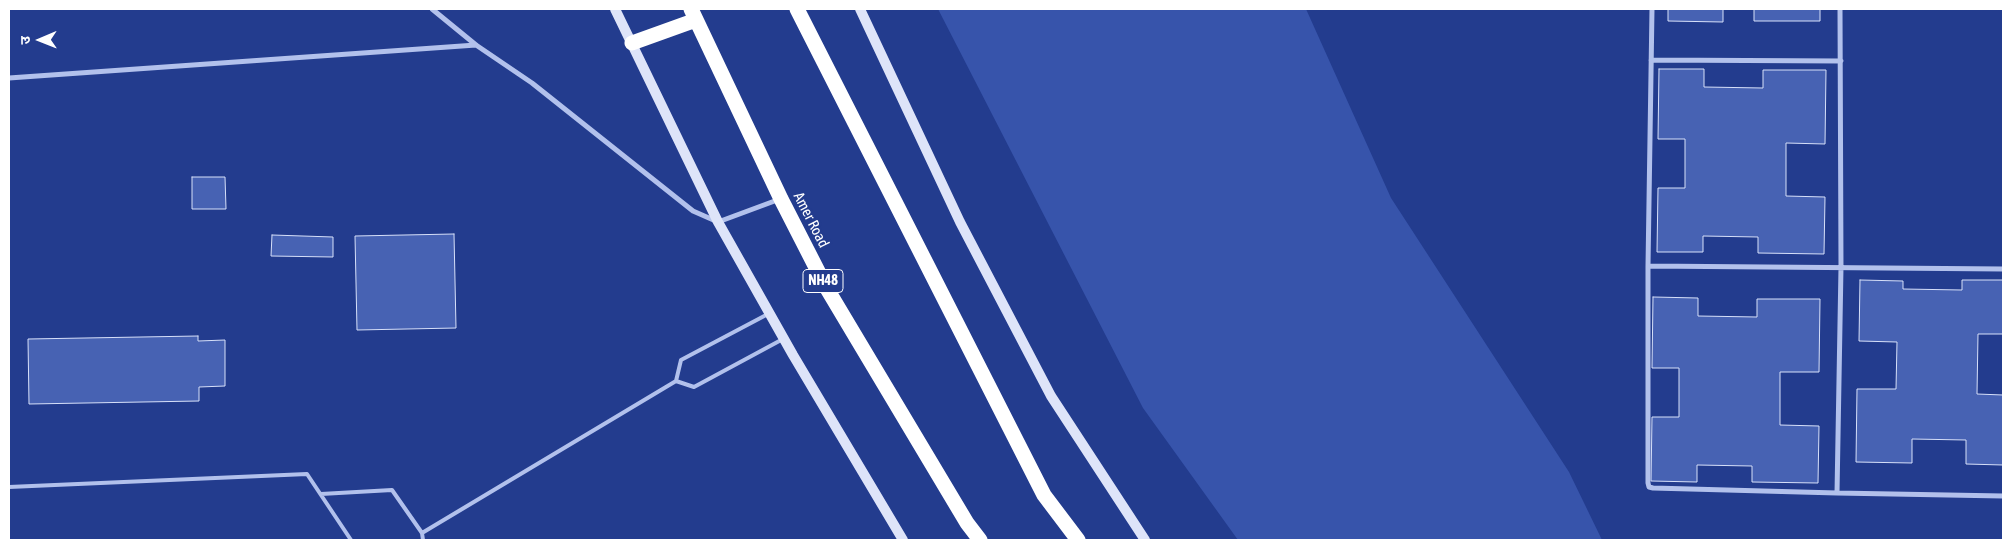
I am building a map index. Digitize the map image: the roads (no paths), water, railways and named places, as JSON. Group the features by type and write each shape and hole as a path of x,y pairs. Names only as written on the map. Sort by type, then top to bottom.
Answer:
{"highway":[{"path":"797,9 1044,495 1078,540"},
{"path":"632,43 693,14"},
{"name":"Amer Road","path":"693,14 780,199 826,287 967,523 980,540"}],"street":[{"path":"432,9 476,45 532,84 693,212 718,222 780,199"},
{"path":"616,9 718,222 784,339 903,540"},
{"path":"860,9 960,222 1051,396 1145,540"},
{"path":"1652,9 1648,266 1649,487 2003,496"},
{"path":"1837,493 1841,268 1840,9"},
{"path":"9,78 476,45"},
{"path":"1651,60 1840,61"},
{"path":"1648,266 2003,269"}],"lane":[{"path":"422,533 676,381 681,360 770,313"},
{"path":"676,381 694,387 784,339"},
{"path":"9,487 308,474 350,540"},
{"path":"321,494 392,490 422,533 423,540"}]}
